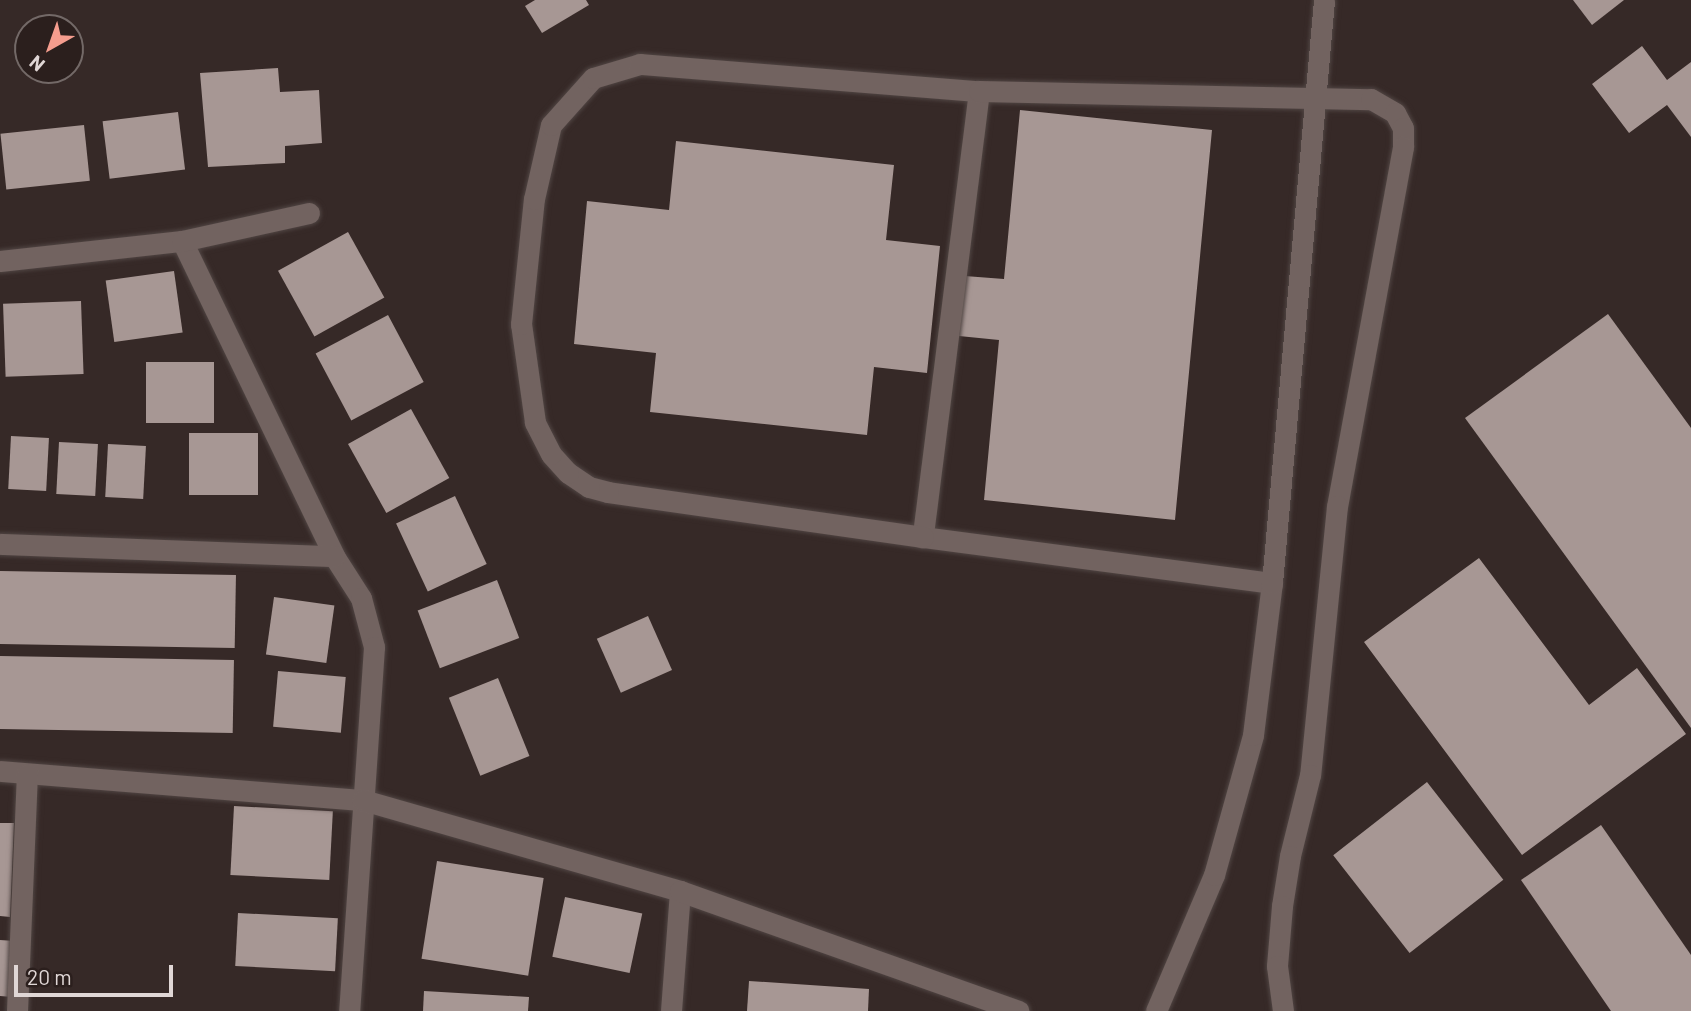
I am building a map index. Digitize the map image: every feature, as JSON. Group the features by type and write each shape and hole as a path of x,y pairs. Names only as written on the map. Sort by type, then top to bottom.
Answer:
{"street":[{"path":"1156,1011 1214,874 1253,735 1272,583 1324,0"},
{"path":"1272,583 923,537 608,492 589,487 568,473 551,454 535,422 521,324 534,199 551,125 593,78 640,64 979,91 1371,99 1395,113 1403,128 1403,147 1337,506 1310,775 1290,856 1282,906 1277,966 1283,1011"},
{"path":"923,537 979,91"},
{"path":"0,261 182,241 309,213"},
{"path":"182,241 334,556 361,598 374,647 349,1011"},
{"path":"0,544 334,556"},
{"path":"0,771 363,800 680,891 1018,1011"},
{"path":"17,1011 27,774"},
{"path":"671,1011 680,891"}],"building":[{"path":"535,0 586,0 589,5 542,33 525,6"},
{"path":"1573,0 1624,0 1592,25"},
{"path":"1642,46 1667,80 1691,62 1691,137 1667,105 1629,133 1592,84"},
{"path":"278,68 280,92 319,90 322,143 285,146 285,163 208,167 200,73"},
{"path":"1020,110 1212,130 1175,520 984,500 999,340 959,336 965,276 1004,279"},
{"path":"178,112 185,170 110,179 103,121"},
{"path":"84,125 90,181 6,189 0,134"},
{"path":"676,141 894,165 886,240 940,246 927,373 874,367 867,435 650,412 656,353 574,344 587,201 669,210"},
{"path":"348,232 384,298 314,336 278,271"},
{"path":"174,271 183,332 114,342 106,281"},
{"path":"81,301 84,374 6,377 3,304"},
{"path":"1608,314 1691,428 1691,728 1465,418"},
{"path":"388,315 424,382 351,421 316,353"},
{"path":"146,362 214,362 214,423 146,423"},
{"path":"411,409 449,478 386,513 348,444"},
{"path":"189,433 258,433 258,495 189,495"},
{"path":"11,436 49,438 46,491 8,489"},
{"path":"59,442 98,444 95,496 56,494"},
{"path":"108,444 146,446 143,499 105,497"},
{"path":"455,496 487,564 428,591 396,523"},
{"path":"1479,558 1589,705 1637,668 1686,734 1522,855 1364,642"},
{"path":"0,571 236,575 235,648 0,644"},
{"path":"497,580 519,638 440,668 418,610"},
{"path":"274,597 334,605 326,663 266,654"},
{"path":"648,616 672,670 621,693 597,639"},
{"path":"0,656 234,660 233,733 0,729"},
{"path":"278,671 346,677 341,733 273,727"},
{"path":"498,678 529,756 480,776 449,698"},
{"path":"1427,782 1503,880 1410,953 1333,855"},
{"path":"234,806 333,811 329,880 230,875"},
{"path":"0,823 14,823 10,917 0,916"},
{"path":"1601,825 1691,955 1691,1011 1611,1011 1521,880"},
{"path":"437,861 544,878 528,976 422,959"},
{"path":"565,897 642,913 630,973 552,957"},
{"path":"238,913 338,918 335,971 235,966"},
{"path":"0,940 15,941 12,997 0,996"},
{"path":"749,981 869,989 868,1011 747,1011"},
{"path":"424,991 529,997 528,1011 423,1011"}]}
